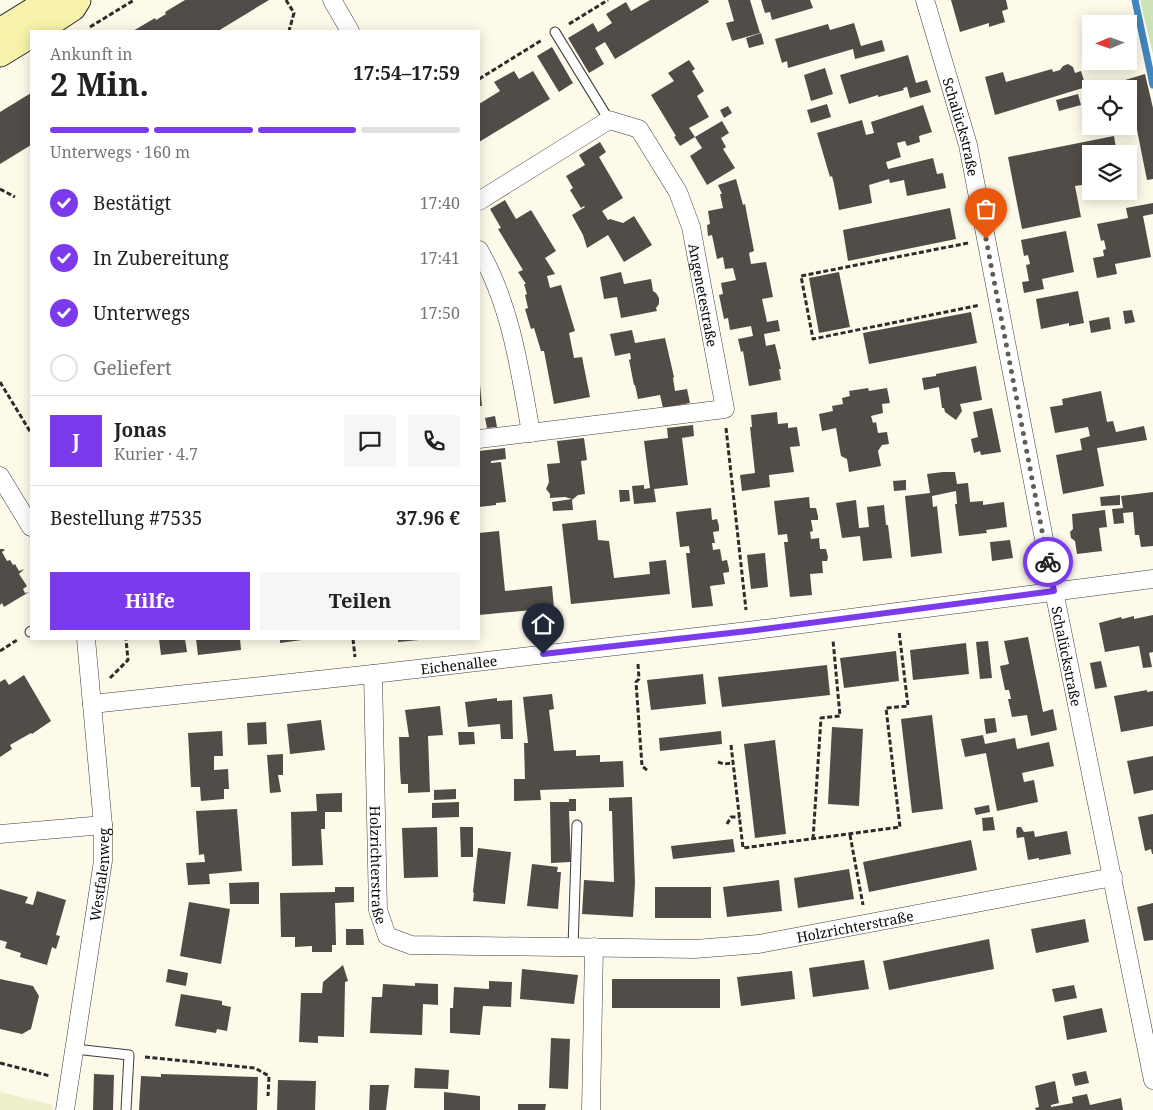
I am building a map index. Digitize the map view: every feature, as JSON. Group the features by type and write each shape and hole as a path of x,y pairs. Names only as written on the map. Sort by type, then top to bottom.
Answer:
{"main road":[{"path":"7,37 50,0"},
{"path":"40,30 73,8 78,0"}],"street":[{"path":"332,0 349,30"},
{"name":"Schalückstraße","path":"925,0 968,145 1054,591 1153,1080"},
{"path":"480,200 609,120"},
{"name":"Angenetestraße","path":"609,120 639,130 678,192 691,227 724,409"},
{"path":"480,252 489,268 513,337 531,433"},
{"path":"480,439 724,409"},
{"path":"0,476 30,525"},
{"name":"Eichenallee","path":"91,700 373,674 637,644 1153,579"},
{"name":"Westfalenweg","path":"65,1110 103,861 103,825 86,640"},
{"name":"Holzrichterstraße","path":"373,674 378,910 387,936 411,945 695,949 759,944 1113,877"},
{"path":"0,834 103,825"},
{"path":"591,1110 594,947"}],"lane":[{"path":"555,32 609,120"},
{"path":"573,947 577,826"},
{"path":"75,1049 129,1055 126,1110"}],"path":[{"path":"85,30 134,0"},
{"path":"286,0 294,13 288,30"},
{"path":"0,190 15,197"},
{"path":"986,239 801,276 813,339 998,301"},
{"path":"0,382 30,431"},
{"path":"724,409 748,631"},
{"path":"731,745 743,848 900,828 886,708 908,706 897,611"},
{"path":"813,839 821,718 840,716 832,620"},
{"path":"91,700 128,660 126,640"},
{"path":"637,644 639,679 636,682 642,766 648,771"},
{"path":"718,762 724,764 733,763"},
{"path":"728,824 731,818 740,817"},
{"path":"850,834 867,925"},
{"path":"129,1055 255,1068 269,1076 268,1096"},
{"path":"0,1064 70,1081"}],"green space":[{"path":"1140,0 1153,0 1153,54"},
{"path":"0,1092 53,1105 52,1110 0,1110"}],"building":[{"path":"185,0 269,0 220,30 135,30 155,18 156,20 166,14 165,12"},
{"path":"650,0 708,0 709,2 615,59 605,42 595,48 604,64 589,73 568,38 593,23 598,32 612,23 606,14 626,2 631,11"},
{"path":"728,0 750,0 760,33 732,41 726,23 734,21"},
{"path":"761,0 810,0 813,8 772,20 770,12 765,13"},
{"path":"951,0 1006,0 1008,9 1002,11 1005,22 989,27 989,23 960,32"},
{"path":"854,23 861,46 882,40 885,51 855,59 853,49 788,68 787,61 782,63 775,39 828,24 830,30"},
{"path":"761,33 764,44 749,48 746,38"},
{"path":"552,47 573,83 559,92 537,56"},
{"path":"908,55 916,83 927,80 931,92 910,98 907,87 903,88 904,90 878,97 878,95 849,104 840,75"},
{"path":"689,60 695,69 692,71 704,91 697,96 709,117 689,128 695,137 680,146 651,95 674,81 668,73"},
{"path":"1068,64 1073,67 1075,73 1081,71 1084,80 1082,80 1082,88 995,115 985,77 1003,72 1006,82 1052,69 1053,72 1060,70"},
{"path":"825,68 833,94 811,101 804,75"},
{"path":"514,71 519,79 533,71 550,99 480,141 480,103 500,91 494,82"},
{"path":"1145,74 1153,108 1153,179 1147,180 1137,130 1137,80 1125,80"},
{"path":"30,94 30,146 0,164 0,112"},
{"path":"1078,94 1081,105 1059,111 1056,100"},
{"path":"827,104 831,117 811,123 807,110"},
{"path":"923,105 932,132 919,136 920,142 907,146 905,141 897,143 901,157 886,162 888,169 933,158 937,174 943,173 946,188 907,196 904,180 890,183 889,179 869,185 872,203 839,210 832,176 830,177 817,133 862,120 866,135 874,133 871,122"},
{"path":"728,106 732,113 724,118 720,110"},
{"path":"722,121 729,133 721,138 726,147 723,149 735,168 707,185 690,156 702,148 695,137"},
{"path":"1114,136 1116,145 1082,145 1082,185 1075,186 1081,217 1022,229 1008,157"},
{"path":"600,142 606,152 599,157 623,198 602,211 608,220 623,223 634,216 652,245 624,262 608,235 587,248 583,235 572,215 585,207 581,208 570,190 573,188 566,176 585,165 579,155"},
{"path":"736,179 743,205 745,204 754,251 749,253 751,264 766,262 773,297 762,299 767,322 778,320 780,331 764,334 766,346 775,344 781,369 779,369 781,380 749,386 743,351 741,352 738,339 753,336 751,326 730,330 728,318 724,319 719,295 723,294 721,283 736,280 733,268 725,269 723,257 717,259 712,235 708,236 707,225 710,224 708,211 723,208 720,194 722,194 718,185"},
{"path":"505,200 516,219 531,210 556,251 545,258 555,274 547,276 550,288 561,285 575,331 569,333 574,358 582,357 590,397 554,404 544,351 541,351 534,328 531,329 525,309 528,308 524,284 526,284 518,272 523,270 498,229 501,228 490,209"},
{"path":"1153,203 1153,214 1143,216 1151,257 1115,264 1117,274 1097,278 1093,258 1104,256 1103,250 1106,249 1104,240 1101,241 1097,224 1128,218 1126,208"},
{"path":"950,208 956,239 848,261 843,230"},
{"path":"1066,231 1074,272 1042,279 1044,289 1024,293 1022,282 1029,281 1026,265 1030,264 1028,255 1024,256 1021,240"},
{"path":"621,272 624,284 651,279 653,291 659,298 657,311 621,318 617,297 604,299 600,277"},
{"path":"839,272 850,327 819,333 809,278"},
{"path":"1078,291 1084,323 1069,326 1069,323 1041,329 1036,299"},
{"path":"1132,310 1135,322 1125,324 1123,311"},
{"path":"971,312 977,343 869,364 863,333"},
{"path":"1109,317 1111,329 1091,333 1089,321"},
{"path":"632,330 635,343 665,338 674,377 675,391 687,389 690,403 663,408 660,395 638,399 629,360 631,359 630,353 615,356 610,334"},
{"path":"976,366 982,400 960,404 962,411 956,420 942,408 939,387 924,390 922,378"},
{"path":"480,385 482,406 480,406"},
{"path":"868,388 869,391 887,388 890,403 882,404 883,413 871,416 873,423 876,422 878,433 887,432 889,444 882,445 878,451 881,466 849,472 847,459 841,456 836,428 822,431 819,414 833,411 832,406 843,404 842,398 850,396 849,391"},
{"path":"1101,391 1107,422 1113,421 1116,432 1144,426 1147,440 1097,448 1104,486 1063,494 1056,455 1082,450 1080,439 1090,436 1088,427 1055,433 1050,407 1063,405 1062,399"},
{"path":"992,408 1001,452 981,455 980,451 974,453 971,439 978,437 973,412"},
{"path":"777,412 778,424 788,423 788,428 797,427 800,446 790,447 794,472 769,475 770,487 742,491 740,475 755,473 750,427 752,427 751,415"},
{"path":"495,416 497,427 487,428 485,418"},
{"path":"693,425 694,436 682,438 688,485 654,489 656,502 634,504 632,486 644,485 644,489 650,488 644,441 668,438 667,428"},
{"path":"584,438 587,460 581,461 585,494 578,495 572,500 573,510 553,511 552,502 572,499 565,497 550,498 550,494 546,489 549,482 547,464 560,463 557,441"},
{"path":"505,448 506,459 491,461 491,463 501,462 506,502 480,507 480,451"},
{"path":"955,472 957,484 968,483 970,502 983,501 983,505 1004,502 1007,527 986,530 987,533 959,536 955,504 957,504 956,491 932,496 933,507 937,506 942,553 911,557 905,496 930,493 927,474"},
{"path":"906,480 906,490 894,491 893,481"},
{"path":"619,490 629,490 630,501 620,502"},
{"path":"1153,492 1153,546 1141,547 1139,535 1135,535 1133,512 1123,513 1124,523 1114,524 1112,509 1123,508 1121,496"},
{"path":"1120,495 1120,505 1101,506 1100,497"},
{"path":"809,497 810,508 816,508 818,516 818,520 811,520 813,531 810,532 811,539 819,538 820,549 826,549 828,557 827,561 822,561 823,573 810,574 812,595 790,597 784,542 788,542 787,534 778,535 774,501"},
{"path":"856,500 859,528 869,527 867,507 884,505 892,558 863,561 860,536 842,538 836,503"},
{"path":"711,508 712,520 717,519 719,526 719,531 713,532 715,543 712,543 713,550 720,549 722,561 727,560 729,572 723,573 725,584 710,586 713,606 692,608 686,553 690,553 689,546 680,547 676,512"},
{"path":"1105,510 1107,527 1099,528 1102,551 1077,554 1075,541 1071,538 1070,532 1073,529 1072,514"},
{"path":"596,520 598,540 609,541 614,578 650,574 649,562 666,560 670,594 571,604 562,524"},
{"path":"499,531 505,591 552,586 554,608 480,615 480,533"},
{"path":"1010,540 1013,558 992,561 990,542"},
{"path":"0,549 5,550 2,552 7,561 10,560 13,565 15,564 19,571 24,569 19,574 27,586 23,589 25,593 29,592 4,607 2,603 0,605"},
{"path":"765,553 768,587 751,589 747,555"},
{"path":"1153,615 1153,652 1149,653 1152,667 1143,668 1139,646 1105,652 1099,623 1121,617 1122,619 1134,616 1134,619"},
{"path":"1028,637 1043,712 1053,709 1057,730 1031,736 1027,715 1012,717 1008,699 1011,699 1009,690 1005,690 1000,666 1009,664 1004,641"},
{"path":"159,640 185,640 187,652 161,655"},
{"path":"196,640 240,640 241,650 198,655"},
{"path":"280,640 302,640 280,643"},
{"path":"398,640 419,640 398,642"},
{"path":"988,641 992,678 980,679 976,642"},
{"path":"966,643 969,674 913,680 910,650"},
{"path":"896,651 899,681 844,688 840,658"},
{"path":"1101,661 1107,687 1095,689 1090,663"},
{"path":"827,665 830,695 722,707 718,677"},
{"path":"703,674 706,704 651,710 647,680"},
{"path":"24,675 51,721 32,734 10,745 12,749 0,757 0,682 5,679 9,685"},
{"path":"1147,690 1147,692 1153,691 1153,726 1121,732 1114,696"},
{"path":"552,694 554,709 549,710 554,751 576,750 576,756 600,755 600,762 623,761 624,787 540,790 541,800 514,801 514,779 525,779 524,743 528,743 523,697"},
{"path":"497,698 497,701 512,700 513,739 501,739 500,724 468,727 465,702"},
{"path":"440,706 443,735 428,736 430,792 408,793 408,784 401,784 400,770 399,737 409,737 405,710"},
{"path":"932,715 943,809 912,813 901,719"},
{"path":"995,718 997,732 986,734 984,719"},
{"path":"321,720 325,750 290,754 287,724"},
{"path":"266,722 267,744 248,745 247,723"},
{"path":"832,727 863,729 859,806 828,804"},
{"path":"222,731 223,756 214,756 214,770 228,769 229,789 224,789 224,799 201,801 200,787 191,787 188,733"},
{"path":"721,731 722,744 660,751 659,738"},
{"path":"458,732 474,732 475,744 459,745"},
{"path":"983,735 985,744 1015,738 1017,749 1049,742 1054,766 1022,773 1024,782 1034,780 1038,802 997,811 986,753 965,757 961,739"},
{"path":"775,740 786,834 755,838 744,744"},
{"path":"283,754 283,775 278,775 281,792 270,793 267,755"},
{"path":"1153,756 1153,790 1134,794 1127,761"},
{"path":"456,789 456,799 434,800 434,790"},
{"path":"342,793 342,812 325,812 325,829 321,829 323,865 292,866 291,812 317,811 316,794"},
{"path":"632,797 635,883 633,917 582,914 584,880 614,882 612,811 609,811 609,798"},
{"path":"569,799 576,799 576,811 569,811 571,862 551,863 550,802 569,802"},
{"path":"459,802 459,817 432,818 432,803"},
{"path":"989,805 990,812 976,815 974,808"},
{"path":"237,809 242,871 209,874 210,884 188,885 186,863 205,862 204,854 199,855 196,811"},
{"path":"1153,814 1152,854 1151,849 1145,851 1138,817"},
{"path":"993,817 995,830 983,831 982,818"},
{"path":"437,827 438,877 404,878 402,828"},
{"path":"460,827 473,827 473,857 461,857"},
{"path":"1017,827 1021,827 1024,832 1034,831 1035,837 1067,831 1071,854 1039,860 1039,858 1028,860 1024,837 1017,838"},
{"path":"733,839 735,852 673,859 671,846"},
{"path":"971,840 977,870 869,892 863,862"},
{"path":"478,848 511,852 505,904 473,901"},
{"path":"532,864 558,867 557,872 561,872 558,909 527,906"},
{"path":"849,869 854,899 798,908 794,878"},
{"path":"779,880 782,911 727,917 723,887"},
{"path":"259,882 259,904 230,904 229,883"},
{"path":"335,887 354,887 354,902 335,903 336,945 332,945 332,952 312,952 312,946 295,947 295,937 281,937 280,893 335,892"},
{"path":"655,887 711,887 711,918 655,918"},
{"path":"0,889 28,897 25,903 33,905 37,891 66,900 56,935 60,936 56,949 52,947 47,965 20,957 21,953 5,948 7,942 0,940"},
{"path":"189,902 230,909 221,964 180,956"},
{"path":"1153,903 1153,940 1144,941 1137,907"},
{"path":"1085,919 1089,942 1036,953 1031,929"},
{"path":"346,929 363,929 364,945 346,945"},
{"path":"989,939 994,969 889,990 883,961"},
{"path":"864,960 869,989 813,997 809,968"},
{"path":"343,965 348,981 345,982 344,1037 318,1036 318,1043 299,1042 301,993 322,993 323,982"},
{"path":"168,969 188,973 186,986 166,982"},
{"path":"522,969 578,975 574,1004 520,999"},
{"path":"792,971 795,999 741,1006 737,977"},
{"path":"0,979 33,986 39,996 31,1029 22,1034 0,1029"},
{"path":"612,979 720,979 720,1008 612,1008"},
{"path":"489,981 512,982 511,1007 483,1006 480,1035 450,1033 450,1008 453,1008 454,987 489,989"},
{"path":"415,983 438,984 438,1005 423,1004 422,1035 370,1033 372,997 382,997 383,984 415,986"},
{"path":"1074,985 1077,998 1055,1002 1052,989"},
{"path":"181,994 222,1001 222,1005 231,1007 227,1031 217,1029 216,1033 175,1026"},
{"path":"1102,1008 1107,1032 1067,1040 1063,1016"},
{"path":"551,1038 570,1039 568,1089 549,1088"},
{"path":"415,1068 449,1070 448,1089 414,1088"},
{"path":"1086,1071 1089,1083 1075,1086 1072,1074"},
{"path":"94,1074 114,1075 113,1110 93,1110"},
{"path":"161,1074 258,1077 257,1110 139,1110 141,1076 161,1077"},
{"path":"278,1080 316,1081 315,1110 277,1110"},
{"path":"1055,1081 1059,1103 1051,1105 1051,1107 1073,1103 1072,1097 1087,1094 1090,1105 1121,1098 1123,1110 1036,1110 1035,1108 1039,1107 1035,1086"},
{"path":"370,1085 389,1085 386,1110 369,1110"},
{"path":"444,1092 480,1096 480,1110 444,1110"},
{"path":"518,1104 546,1104 545,1110 518,1110"}],"waterway":[{"path":"1135,0 1153,85"}],"way so far":[{"path":"986,239 1048,562"}],"route":[{"path":"543,654 748,631 1054,591 1048,562"}]}
